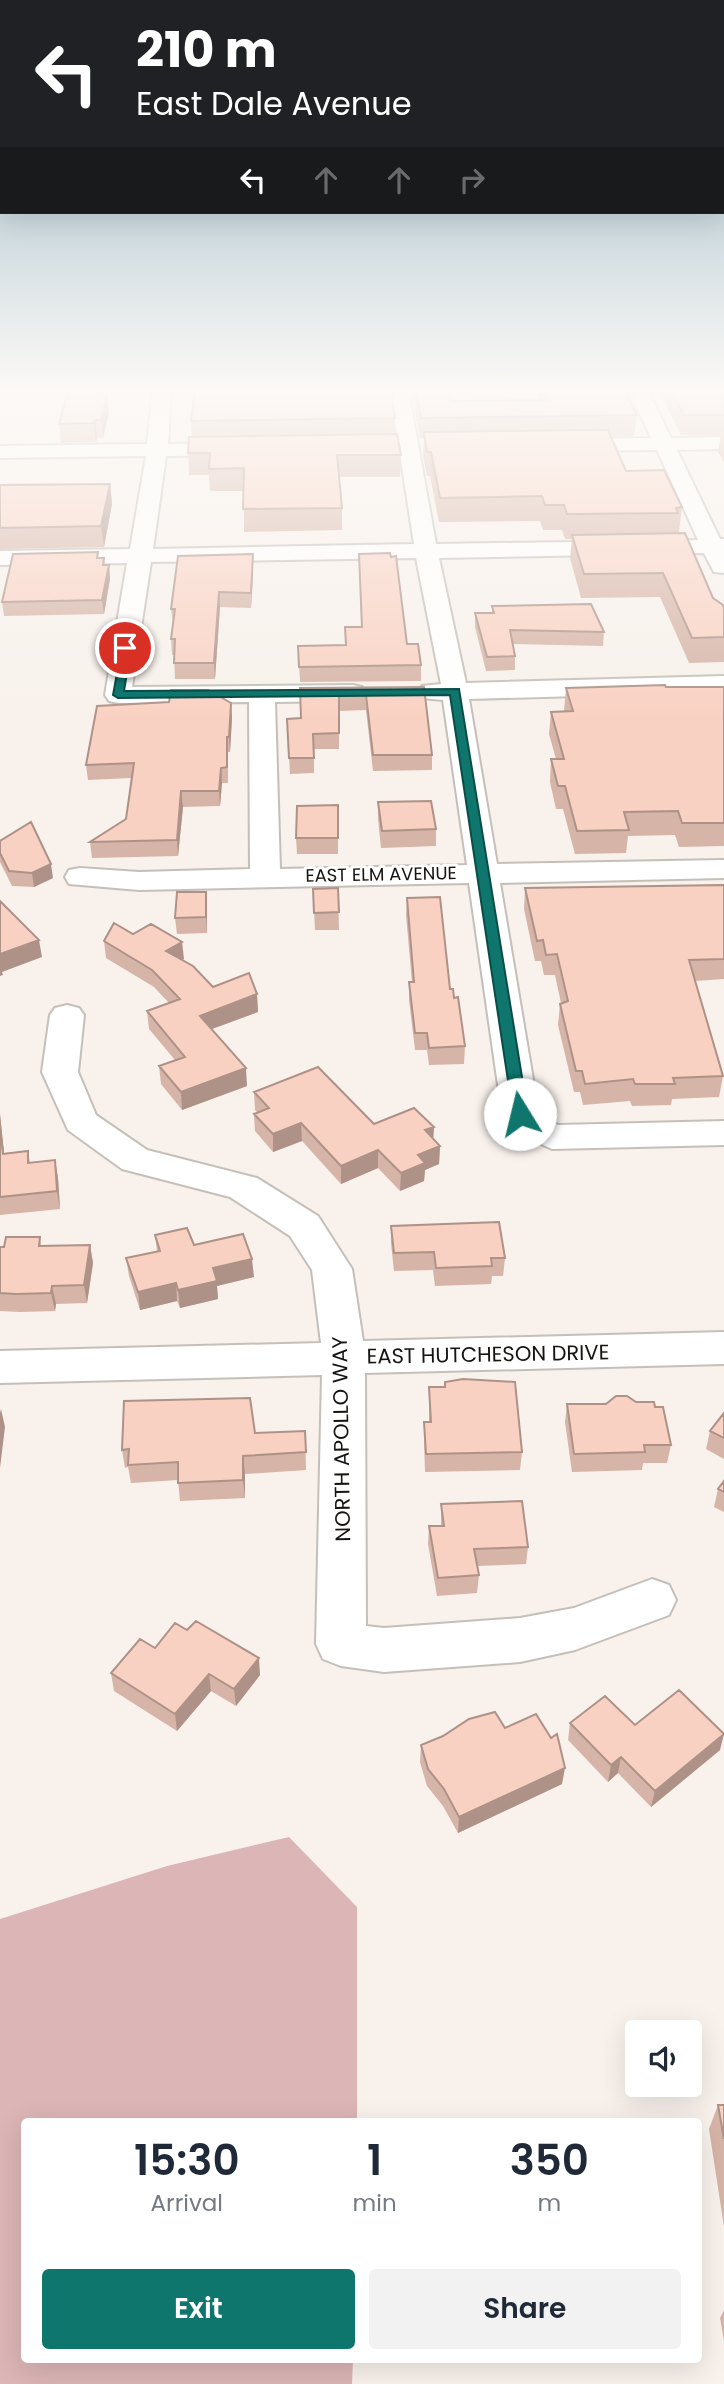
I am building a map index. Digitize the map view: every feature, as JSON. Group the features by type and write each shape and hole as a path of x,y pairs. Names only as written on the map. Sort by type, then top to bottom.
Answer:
{"street":[{"path":"148,500 118,695 375,693"},
{"path":"414,500 455,691 520,1114 525,1123 552,1137 724,1133"},
{"path":"693,500 718,546 724,570"},
{"path":"0,558 718,546"},
{"path":"402,692 724,684"},
{"path":"262,694 265,876"},
{"name":"EAST ELM AVENUE","path":"80,877 139,881 265,876 724,869"},
{"name":"NORTH APOLLO WAY","path":"67,1015 60,1072 81,1122 135,1160 243,1187 304,1226 332,1269 344,1357 341,1644 384,1650 520,1640 575,1629 652,1600"},
{"name":"EAST HUTCHESON DRIVE","path":"0,1367 724,1348"}],"shaded area":[{"path":"289,1837 357,1907 357,2118 21,2118 21,2363 353,2363 352,2384 0,2384 0,1919 167,1866"}],"building":[{"path":"0,500 107,500 101,526 0,528"},
{"path":"243,500 341,500 342,508 243,509"},
{"path":"543,500 679,500 682,507 676,508 678,513 567,514 564,505 545,505"},
{"path":"685,533 713,598 723,605 724,637 692,638 663,573 584,574 572,535"},
{"path":"98,552 97,558 104,558 103,565 109,565 102,600 2,602 13,554"},
{"path":"390,553 391,557 396,556 407,644 418,644 421,665 299,667 298,646 346,645 345,627 362,627 359,554"},
{"path":"253,554 251,593 219,592 214,663 174,663 175,639 171,639 175,609 171,609 178,556"},
{"path":"591,604 604,632 510,630 515,656 487,657 475,613 494,613 492,606"},
{"path":"665,685 724,687 724,823 682,823 678,811 624,812 629,830 577,831 565,786 558,786 551,759 564,759 551,712 573,711 566,688"},
{"path":"424,687 432,755 373,755 366,695 339,696 339,733 313,734 314,758 289,758 287,719 301,718 300,688"},
{"path":"171,690 208,690 231,703 227,767 221,768 219,791 181,791 177,840 90,842 126,819 134,763 86,765 97,706 169,702"},
{"path":"431,801 436,829 382,831 378,802"},
{"path":"338,805 338,838 296,838 297,806"},
{"path":"31,822 51,864 32,873 9,871 0,853 0,841"},
{"path":"724,885 724,959 689,960 723,1076 673,1078 675,1084 635,1084 633,1079 585,1084 582,1071 576,1071 560,1004 568,1001 557,954 546,955 543,940 537,941 525,888"},
{"path":"338,888 339,912 314,913 313,889"},
{"path":"177,892 206,892 206,917 175,918"},
{"path":"440,897 450,989 453,989 454,998 458,997 465,1046 429,1048 427,1033 415,1033 409,982 414,982 407,898"},
{"path":"0,901 39,940 0,954"},
{"path":"114,923 133,934 151,924 182,942 166,951 193,966 213,987 249,973 257,994 200,1016 246,1068 181,1092 159,1066 185,1057 147,1011 180,999 152,970 104,941"},
{"path":"318,1067 374,1124 414,1108 434,1127 425,1130 440,1146 418,1155 425,1163 401,1173 378,1150 341,1166 301,1123 273,1134 254,1114 269,1108 254,1092"},
{"path":"0,1128 3,1154 28,1151 28,1163 55,1160 57,1191 0,1197"},
{"path":"499,1222 505,1258 491,1258 492,1266 436,1268 434,1252 394,1253 391,1226"},
{"path":"187,1228 194,1245 243,1234 252,1259 213,1268 217,1281 178,1290 176,1283 138,1292 126,1258 160,1251 155,1235"},
{"path":"6,1237 40,1237 39,1246 90,1245 84,1285 52,1286 51,1293 0,1293 0,1247 4,1247"},
{"path":"463,1379 515,1382 522,1452 426,1454 424,1422 431,1422 429,1387 445,1387 445,1382"},
{"path":"616,1396 627,1396 636,1402 654,1402 655,1407 663,1407 671,1445 644,1445 645,1452 574,1454 567,1404 606,1404"},
{"path":"250,1398 255,1433 305,1431 306,1452 243,1456 243,1480 178,1483 178,1462 128,1465 129,1449 122,1450 124,1401"},
{"path":"724,1413 724,1438 710,1431"},
{"path":"724,1481 724,1492 718,1489"},
{"path":"522,1501 528,1547 474,1549 479,1575 438,1578 429,1526 444,1526 441,1504"},
{"path":"196,1621 259,1658 234,1689 209,1674 175,1714 111,1673 140,1639 155,1648 175,1623 187,1630"},
{"path":"679,1690 724,1734 655,1791 621,1757 611,1765 570,1723 605,1696 635,1725"},
{"path":"495,1712 505,1728 536,1714 551,1738 557,1734 565,1768 459,1817 444,1789 428,1769 421,1745 443,1736 469,1719"},
{"path":"718,2105 724,2105 724,2139"}],"route":[{"path":"125,648 118,695 455,691 520,1114"}]}
